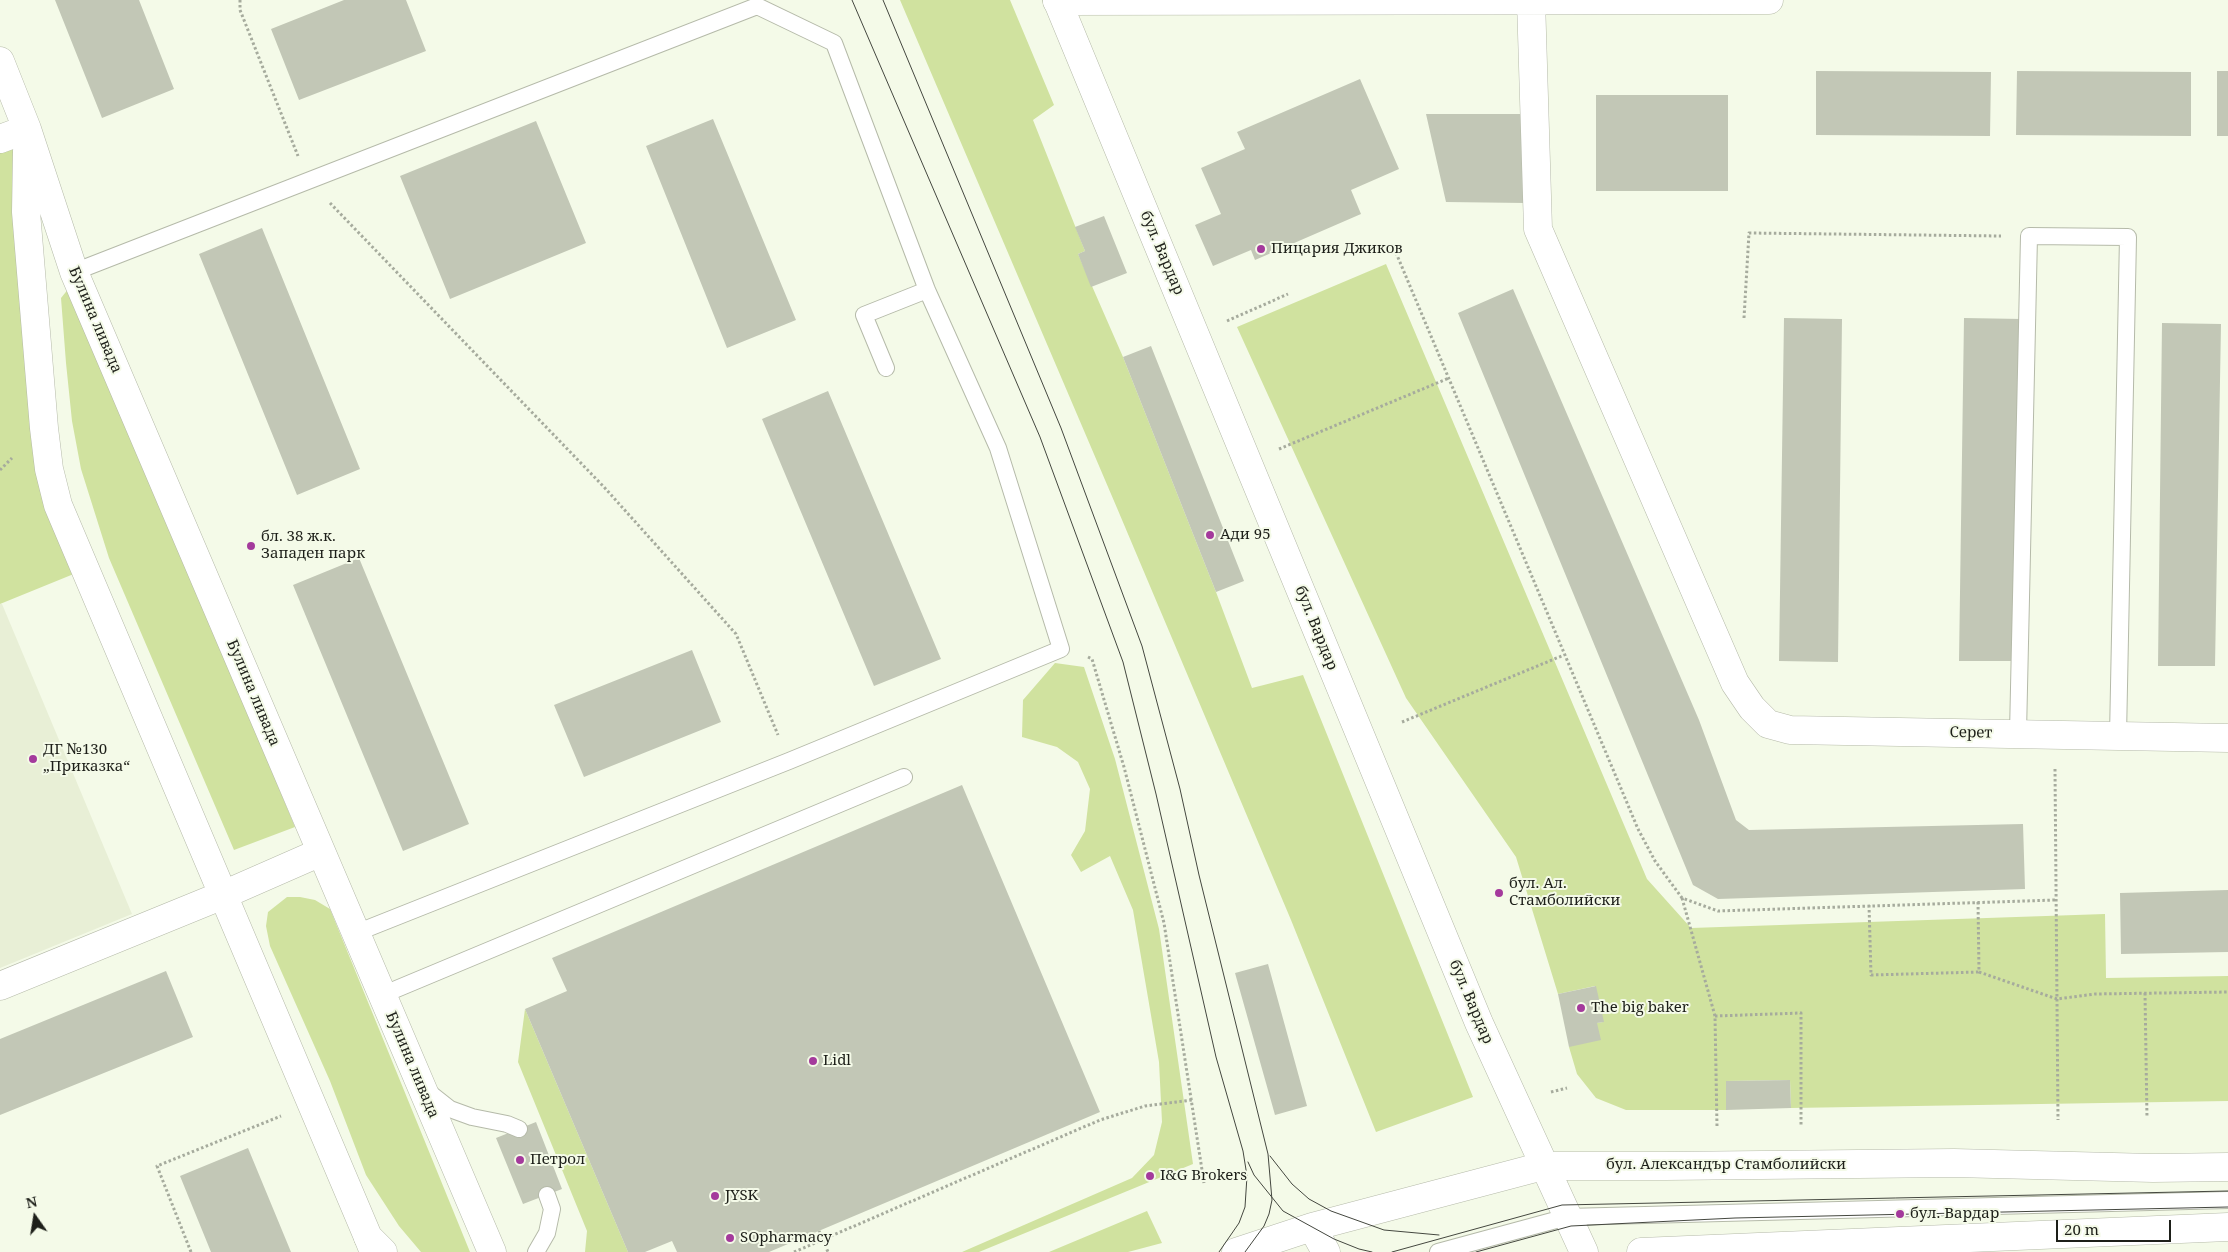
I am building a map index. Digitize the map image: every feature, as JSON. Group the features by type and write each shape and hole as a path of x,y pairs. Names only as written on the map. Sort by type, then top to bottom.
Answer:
{"street":[{"path":"1057,0 1769,0"},
{"name":"бул. Вардар","path":"1057,0 1479,1023 1584,1252"},
{"name":"Серет","path":"1531,0 1538,229 1736,683 1752,708 1768,724 1790,730 2228,738"},
{"name":"Булина ливада","path":"0,61 27,129 74,272 492,1252"},
{"path":"0,139 27,129"},
{"name":"Булина ливада","path":"27,129 26,212 49,469 58,505 311,1104 375,1247"},
{"path":"0,986 223,895 322,852"},
{"name":"бул. Александър Стамболийски","path":"1236,1252 1312,1227 1543,1166 1954,1163 2153,1168 2228,1167"},
{"path":"1312,1227 1326,1252"},
{"path":"1640,1252 1697,1251 2163,1228 2228,1227"}],"lane":[{"path":"74,272 758,6 834,42 927,290 998,448 1062,649 789,761 356,933"},
{"path":"2018,733 2029,236 2128,237 2118,736"},
{"path":"886,368 864,315 927,290"},
{"path":"382,994 904,777"},
{"path":"421,1085 450,1109 472,1117 507,1124 519,1129"},
{"path":"536,1252 547,1233 552,1209 547,1195"},
{"path":"1438,1252 1567,1217 2228,1200"}],"path":[{"path":"240,0 240,10 307,180 604,487 736,634 789,761"},
{"path":"1744,318 1749,233 2029,236"},
{"path":"1394,248 1638,829 1655,861 1682,898 1714,1016 1717,1127"},
{"path":"1220,324 1288,294"},
{"path":"1276,451 1449,378"},
{"path":"1062,649 1092,658 1124,767 1164,923 1204,1184"},
{"path":"1402,722 1564,655"},
{"path":"2054,734 2058,1120"},
{"path":"1682,898 1718,910 2056,900"},
{"path":"1978,902 1979,972"},
{"path":"1869,905 1871,975 1979,972 2057,999 2095,994 2228,992"},
{"path":"2145,993 2147,1118"},
{"path":"1714,1016 1801,1013 1801,1126"},
{"path":"1551,1092 1567,1088"},
{"path":"794,1252 1100,1120 1145,1106 1192,1100"},
{"path":"191,1252 157,1166 311,1104"},
{"path":"819,1231 828,1252"}],"shaded area":[{"name":"ДГ №130 „Приказка“","path":"0,604 2,604 132,914 0,968"}],"green space":[{"path":"900,0 1010,0 1054,105 1033,120 1085,251 1078,254 1123,357 1252,688 1303,675 1473,1097 1376,1132 1291,920"},
{"path":"27,129 44,428 86,569 0,604 0,139"},
{"path":"1386,264 1647,879 1691,928 2105,914 2106,978 2228,976 2228,1101 1791,1108 1790,1080 1726,1081 1726,1110 1626,1110 1596,1098 1577,1074 1569,1047 1597,1023 1603,1022 1595,986 1558,994 1516,857 1406,698 1237,327"},
{"path":"69,288 78,304 295,827 234,850 109,558 81,469 72,421 61,298"},
{"path":"1055,663 1084,667 1115,759 1159,929 1193,1164 979,1252 962,1252 1132,1178 1154,1155 1162,1122 1159,1062 1133,910 1110,856 1081,872 1071,855 1085,831 1090,789 1078,762 1057,747 1022,737 1023,700"},
{"path":"287,897 315,900 330,909 470,1252 421,1252 399,1226 366,1175 330,1081 270,946 266,926 268,912"},
{"path":"525,1009 628,1252 585,1252 587,1231 518,1062"},
{"path":"1147,1211 1162,1243 1128,1252 1049,1252"}],"building":[{"path":"55,0 139,0 174,89 102,118"},
{"path":"344,0 406,0 426,51 299,100 271,29"},
{"path":"1816,71 1991,72 1990,136 1816,135"},
{"path":"2017,71 2191,72 2191,136 2016,135"},
{"path":"2217,71 2228,71 2228,136 2217,136"},
{"path":"1360,79 1399,169 1351,190 1361,214 1255,260 1251,250 1213,266 1195,225 1221,214 1201,168 1245,149 1237,132"},
{"path":"1596,95 1728,95 1728,191 1596,191"},
{"path":"1426,114 1526,114 1525,203 1446,202"},
{"path":"713,119 796,320 727,348 646,146"},
{"path":"536,121 586,243 450,299 400,176"},
{"path":"1104,216 1127,273 1091,287 1078,254 1085,251 1075,227"},
{"path":"262,228 360,469 297,495 199,254"},
{"path":"1513,289 1699,720 1736,820 1749,830 2023,824 2025,889 1718,899 1693,885 1458,313"},
{"path":"1784,318 1842,319 1838,662 1779,661"},
{"path":"1964,318 2022,319 2018,661 1959,661"},
{"path":"2162,323 2221,324 2215,666 2158,666"},
{"path":"1151,346 1244,581 1216,592 1123,357"},
{"path":"828,391 941,659 874,686 762,419"},
{"path":"359,558 469,824 403,851 293,585"},
{"path":"692,650 721,722 584,777 554,705"},
{"name":"Lidl","path":"962,785 1100,1112 769,1252 677,1252 672,1241 645,1252 628,1252 525,1009 567,991 552,958"},
{"path":"2228,890 2228,952 2121,954 2120,893"},
{"path":"1268,964 1307,1106 1275,1115 1235,973"},
{"path":"166,971 193,1037 0,1115 0,1039"},
{"name":"The big baker","path":"1596,986 1604,1022 1597,1023 1601,1040 1569,1047 1558,994"},
{"path":"1790,1080 1791,1108 1726,1110 1726,1081"},
{"path":"536,1122 562,1189 523,1204 496,1138"},
{"path":"248,1148 291,1252 211,1252 180,1176"}],"tram line":[{"path":"852,0 1040,437 1123,662 1156,794 1216,1057 1243,1151 1247,1176 1245,1207 1239,1223 1219,1252"},
{"path":"883,0 1061,428 1142,646 1180,789 1199,875 1268,1154 1272,1200 1269,1214 1264,1226 1245,1252"},
{"path":"1270,1156 1292,1184 1309,1199 1331,1211 1384,1230 1439,1235"},
{"path":"1248,1162 1254,1175 1283,1211 1334,1239 1372,1252"},
{"path":"1392,1252 1562,1205 2228,1191"},
{"path":"1476,1252 1571,1226 1735,1218 2228,1207"}],"place":[{"name":"Пицария Джиков","path":"1261,249"},
{"name":"Ади 95","path":"1210,535"},
{"name":"бл. 38 ж.к. Западен парк","path":"251,546"},
{"name":"ДГ №130 „Приказка“","path":"33,759"},
{"name":"бул. Ал. Стамболийски","path":"1499,893"},
{"name":"The big baker","path":"1581,1008"},
{"name":"Lidl","path":"813,1061"},
{"name":"Петрол","path":"520,1160"},
{"name":"I&G Brokers","path":"1150,1176"},
{"name":"JYSK","path":"715,1196"},
{"name":"бул. Вардар","path":"1900,1214"},
{"name":"SOpharmacy","path":"730,1238"}]}
